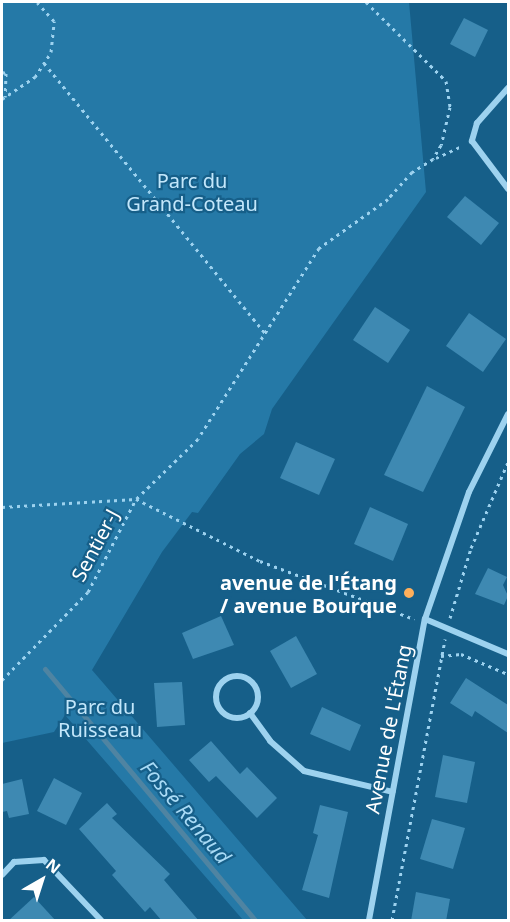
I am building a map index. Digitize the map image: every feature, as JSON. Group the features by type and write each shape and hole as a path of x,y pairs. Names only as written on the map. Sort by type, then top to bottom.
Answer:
{"street":[{"path":"508,88 477,123 472,141 508,189"},
{"name":"Avenue de L'Étang","path":"369,921 425,619 469,492 508,414"},
{"path":"425,619 508,654"},
{"path":"228,676 242,676 252,684 258,698 250,712 232,720 219,707 218,686 228,676"},
{"path":"250,712 270,741 304,771 393,792"},
{"path":"2,875 14,862 44,860 101,921"}],"path":[{"path":"3,98 35,77 51,52 54,21 37,2"},
{"path":"366,2 446,81 450,107 434,159"},
{"path":"44,63 266,334"},
{"path":"2,72 6,74 3,98"},
{"name":"Sentier-J","path":"2,680 88,592 136,499 198,439 319,248 434,159 472,141"},
{"path":"452,609 482,520 508,462"},
{"path":"2,507 136,499 173,515 260,561 410,618 425,619"},
{"path":"392,921 441,656 461,654 508,674"}],"green space":[{"name":"Parc du Grand-Coteau","path":"2,2 409,2 426,192 272,409 264,434 240,454 198,513 192,512 162,552 92,670 307,920 243,920 65,715 54,732 2,743"}],"building":[{"path":"464,18 488,30 475,57 450,44"},
{"path":"465,196 499,223 481,245 447,217"},
{"path":"375,307 410,330 388,363 353,340"},
{"path":"469,313 506,339 483,372 446,346"},
{"path":"427,386 465,407 423,492 384,475"},
{"path":"296,442 335,459 319,495 280,478"},
{"path":"370,507 408,524 393,561 354,544"},
{"path":"488,568 507,577 503,585 508,596 504,605 475,594"},
{"path":"221,616 234,645 193,659 182,633"},
{"path":"296,636 317,674 291,688 270,651"},
{"path":"466,678 508,705 508,733 475,711 472,717 450,703"},
{"path":"182,682 185,725 157,727 154,683"},
{"path":"322,707 361,725 350,751 310,734"},
{"path":"211,741 240,774 247,767 277,798 257,818 216,776 209,782 189,760"},
{"path":"443,755 475,762 467,803 435,797"},
{"path":"54,778 82,793 66,825 37,811"},
{"path":"22,779 29,814 9,818 7,811 2,812 2,784"},
{"path":"107,803 117,814 112,818 170,874 164,880 199,921 162,921 150,907 145,912 112,875 116,871 79,829"},
{"path":"320,805 348,812 329,898 302,890 318,835 313,833"},
{"path":"432,819 465,828 453,869 420,859"},
{"path":"416,892 450,899 446,921 411,921"},
{"path":"34,897 56,921 8,921"}],"waterway":[{"name":"Fossé Renaud","path":"45,669 255,920"}],"place":[{"name":"avenue de l'Étang / avenue Bourque","path":"409,593"}],"park label":[{"name":"Parc du Ruisseau","path":"100,718"}]}
